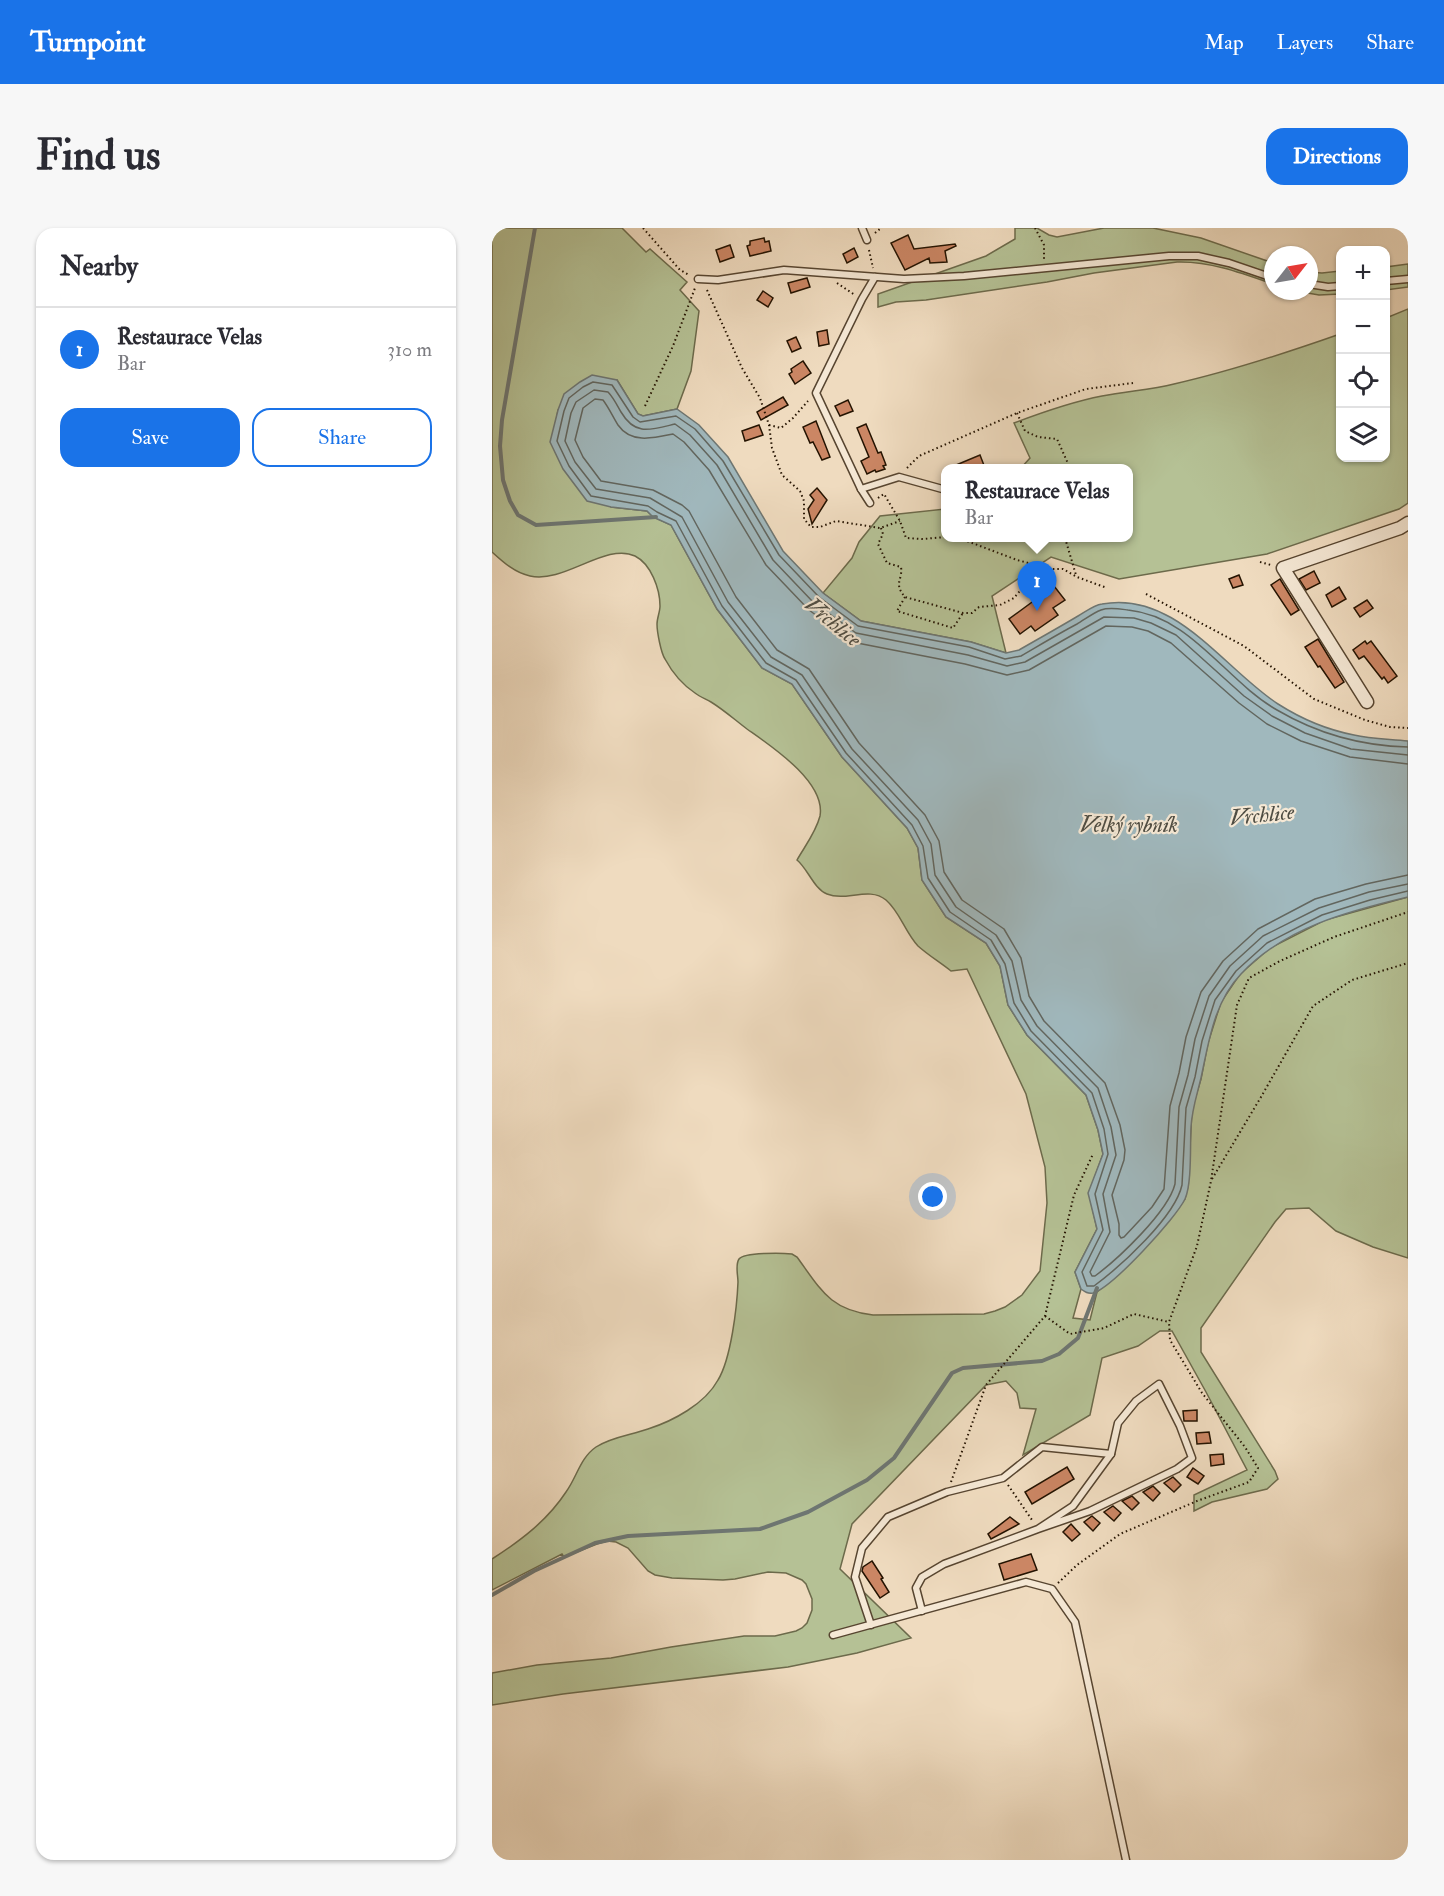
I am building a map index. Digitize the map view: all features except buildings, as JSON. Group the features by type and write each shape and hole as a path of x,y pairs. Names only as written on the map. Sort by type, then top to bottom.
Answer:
{"street":[{"path":"1367,702 1283,568 1407,526"}],"lane":[{"path":"862,228 867,240"},
{"path":"698,279 718,280 784,270 903,279 1169,256 1198,256 1229,263 1264,275"},
{"path":"870,503 861,489 816,393 875,277"},
{"path":"1390,281 1408,279"},
{"path":"1318,285 1336,286"},
{"path":"861,489 899,477 941,489"},
{"path":"922,1611 916,1588 922,1577 945,1564 1090,1511 1177,1469 1192,1458 1180,1426 1159,1384 1136,1401 1118,1423 1111,1454 1073,1506 1038,1529"},
{"path":"872,1625 855,1577 862,1548 888,1517 947,1492 1003,1478 1042,1447 1111,1454"},
{"path":"833,1635 1026,1582 1052,1590 1075,1622 1126,1860"}],"path":[{"path":"643,228 680,270 698,279 708,291 742,368 760,398 769,425 772,448 782,475 800,491 804,501 804,519 811,527 820,527 836,521 880,528 900,521"},
{"path":"875,277 867,240 881,228"},
{"path":"1035,228 1044,245 1045,268"},
{"path":"819,272 862,299"},
{"path":"645,406 673,346 698,279"},
{"path":"899,477 919,456 1017,412 1086,389 1133,383"},
{"path":"769,425 781,428 816,393"},
{"path":"1017,412 1025,431 1038,437 1057,439 1068,464"},
{"path":"870,503 884,494 900,521 906,538 941,537"},
{"path":"880,528 883,534 878,544 887,563 901,567 902,570 898,584 900,592 905,597 963,613 972,613 979,608 1000,605 1014,598 1024,586 1052,568"},
{"path":"972,542 1017,560 1064,569 1107,588"},
{"path":"1067,542 1077,576"},
{"path":"1146,594 1244,646 1314,699 1365,720 1390,727 1408,728"},
{"path":"905,597 897,611 953,628 963,613"},
{"path":"1045,1316 1070,1334 1104,1328 1134,1314 1169,1322 1197,1246 1211,1180 1237,1005 1249,978 1280,961 1334,937 1408,912"},
{"path":"1211,1180 1313,1006 1352,980 1408,963"},
{"path":"947,1492 986,1385 1045,1316 1074,1195 1093,1154"},
{"path":"1003,1478 1038,1529"}],"green space":[{"path":"492,228 622,228 646,252 650,249 687,282 680,290 699,311 691,371 677,409 643,416 638,414 617,380 558,410 556,422 611,507 647,511 671,525 717,609 762,668 792,684 842,757 907,828 918,848 922,880 946,917 986,943 1000,966 1008,1005 1027,1035 1086,1095 1098,1130 1103,1154 1089,1193 1097,1229 1075,1272 1081,1289 1073,1318 1090,1320 1097,1292 1118,1275 1148,1244 1185,1199 1188,1186 1192,1109 1208,1043 1221,1002 1240,974 1270,948 1325,920 1408,897 1408,1258 1373,1247 1336,1231 1309,1208 1286,1209 1201,1328 1201,1352 1275,1471 1278,1479 1267,1489 1212,1502 1194,1511 1194,1495 1247,1470 1172,1331 1160,1331 1138,1346 1102,1358 1090,1415 1023,1455 1036,1409 1020,1408 1017,1393 1006,1381 986,1385 852,1524 840,1569 911,1638 857,1653 788,1667 563,1694 492,1705 492,1673 537,1665 611,1658 744,1636 775,1636 796,1631 807,1623 812,1610 812,1599 806,1584 786,1573 768,1572 723,1580 655,1575 648,1571 628,1548 616,1542 607,1541 564,1557 562,1554 492,1590 492,1559 523,1538 542,1521 566,1492 582,1462 591,1451 608,1441 648,1429 678,1416 697,1404 712,1389 723,1371 730,1346 739,1259 756,1254 792,1254 797,1257 820,1289 836,1303 858,1312 873,1315 984,1314 1005,1307 1022,1295 1040,1271 1047,1203 1045,1167 1026,1094 967,969 951,971 918,946 891,905 879,896 865,894 834,896 822,891 815,883 797,860 820,816 820,803 814,790 806,778 782,755 720,708 691,690 674,673 665,659 658,637 657,624 660,606 658,592 654,578 646,565 635,556 624,553 611,554 557,574 543,577 530,576 514,570 492,552"},
{"path":"1015,228 1037,228 1057,237 1104,228 1153,228 1201,238 1264,260 1264,281 1214,266 1177,262 926,300 896,302 878,307 878,294 986,256 1015,239"},
{"path":"1408,264 1408,287 1390,289 1390,266"},
{"path":"1336,271 1336,294 1318,295 1318,273"},
{"path":"1408,309 1408,503 1399,509 1267,554 1119,579 1051,557 992,596 1006,653 971,642 861,621 823,593 852,558 859,542 880,516 941,509 941,542 1133,542 1133,464 1025,464 1030,458 1014,423 1091,398 1165,386 1279,355 1336,335 1336,462 1390,462 1390,316"}],"water":[{"name":"Velký rybník","path":"592,375 617,380 638,414 643,416 677,409 699,425 728,457 783,551 823,593 861,621 971,642 1006,653 1019,650 1096,606 1128,603 1153,609 1176,620 1278,704 1314,723 1344,733 1408,741 1408,897 1341,915 1298,933 1277,944 1258,958 1232,985 1224,997 1214,1023 1194,1108 1191,1127 1190,1174 1185,1199 1170,1221 1143,1251 1114,1279 1093,1293 1081,1289 1075,1272 1097,1229 1088,1193 1103,1154 1098,1130 1086,1095 1027,1035 1008,1005 1000,966 986,943 946,917 922,880 918,848 907,828 842,757 792,684 762,668 717,609 671,525 653,517 647,511 611,507 587,501 563,469 550,442 558,410 564,394"}],"waterway":[{"name":"Vrchlice","path":"535,228 502,420 500,446 503,480 510,501 518,515 536,525 656,517"},
{"path":"492,1595 534,1571 595,1543 628,1536 760,1529 808,1512 867,1480 894,1458 952,1373 963,1368 1042,1361 1059,1354 1078,1338 1097,1288"}],"place":[{"name":"Restaurace Velas","path":"1037,611"}]}
